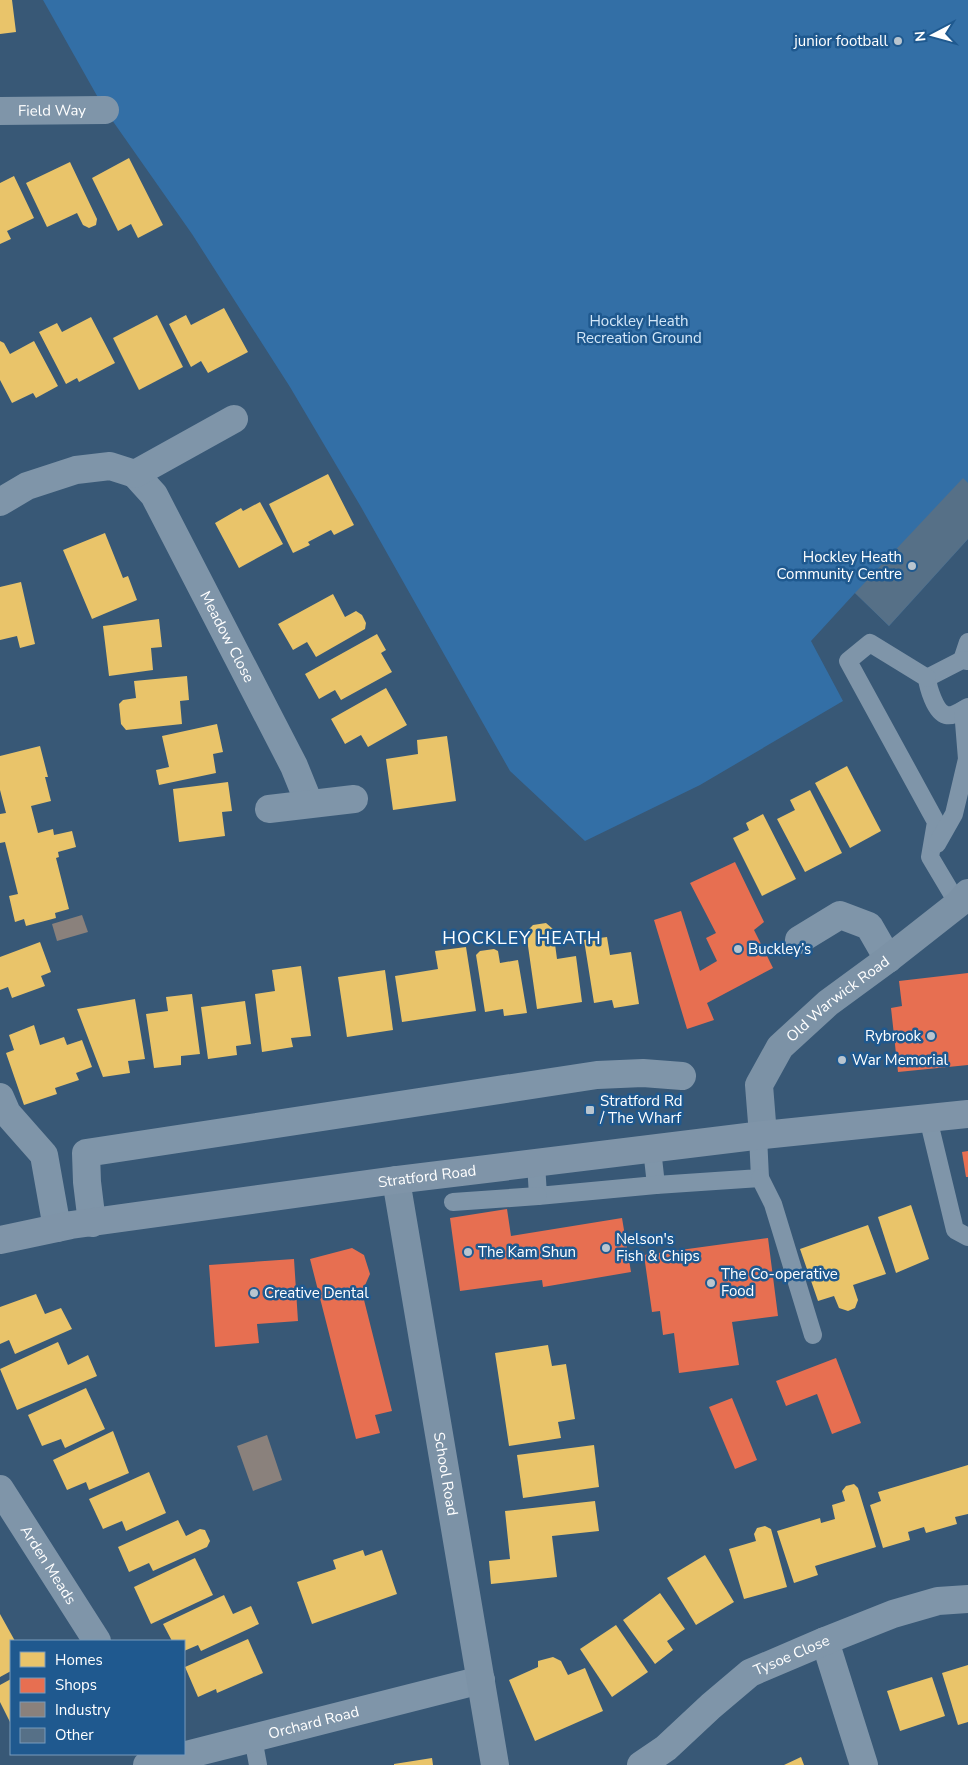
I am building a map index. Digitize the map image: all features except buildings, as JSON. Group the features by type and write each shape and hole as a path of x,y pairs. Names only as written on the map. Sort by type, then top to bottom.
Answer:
{"main road":[{"name":"Stratford Road","path":"0,1240 56,1228 396,1180 760,1136 968,1114"}],"street":[{"name":"Field Way","path":"0,111 105,110"},
{"path":"0,502 27,486 76,470 110,466 135,474 234,419"},
{"name":"Meadow Close","path":"135,474 154,495 294,766 309,803"},
{"path":"269,809 354,798"},
{"name":"Old Warwick Road","path":"760,1136 760,1085 780,1047 828,1003 888,960 963,898"},
{"path":"799,940 840,915 870,926 888,960"},
{"path":"92,1223 86,1153 598,1075 643,1073 682,1076"},
{"path":"0,1097 7,1113 44,1155 56,1228"},
{"name":"School Road","path":"396,1180 495,1765"},
{"name":"Arden Meads","path":"0,1489 95,1640"},
{"name":"Tysoe Close","path":"641,1765 666,1748 710,1706 750,1673 893,1614 938,1601 968,1599"},
{"path":"825,1641 864,1765"},
{"name":"Orchard Road","path":"185,1754 481,1680"},
{"name":"Orchard Road","path":"153,1761 179,1755"}],"lane":[{"path":"927,678 965,660 968,642"},
{"path":"927,678 870,643 848,661 936,822 930,857 963,898"},
{"path":"927,678 928,687 939,711 945,715 952,715 966,708 967,759 954,814 930,857"},
{"path":"928,1118 955,1230 968,1237"},
{"path":"760,1136 760,1178 773,1204 813,1334"},
{"path":"652,1149 656,1185"},
{"path":"536,1163 538,1196"},
{"path":"453,1202 760,1178"},
{"path":"253,1738 258,1765"}],"green space":[{"name":"Hockley Heath Recreation Ground","path":"43,0 968,0 968,539 889,626 855,593 811,641 843,701 700,785 585,841 510,771 361,507 290,387 192,234 105,110"}],"place":[{"name":"junior football","path":"898,41"},
{"name":"Hockley Heath Community Centre","path":"912,566"},
{"name":"Buckley’s","path":"738,949"},
{"name":"Rybrook","path":"931,1036"},
{"name":"War Memorial","path":"842,1060"},
{"name":"Stratford Rd / The Wharf","path":"590,1110"},
{"name":"Nelson's Fish & Chips","path":"606,1248"},
{"name":"The Kam Shun","path":"468,1252"},
{"name":"The Co-operative Food","path":"711,1283"},
{"name":"Creative Dental","path":"254,1293"}],"district":[{"name":"HOCKLEY HEATH","path":"522,938"}]}
